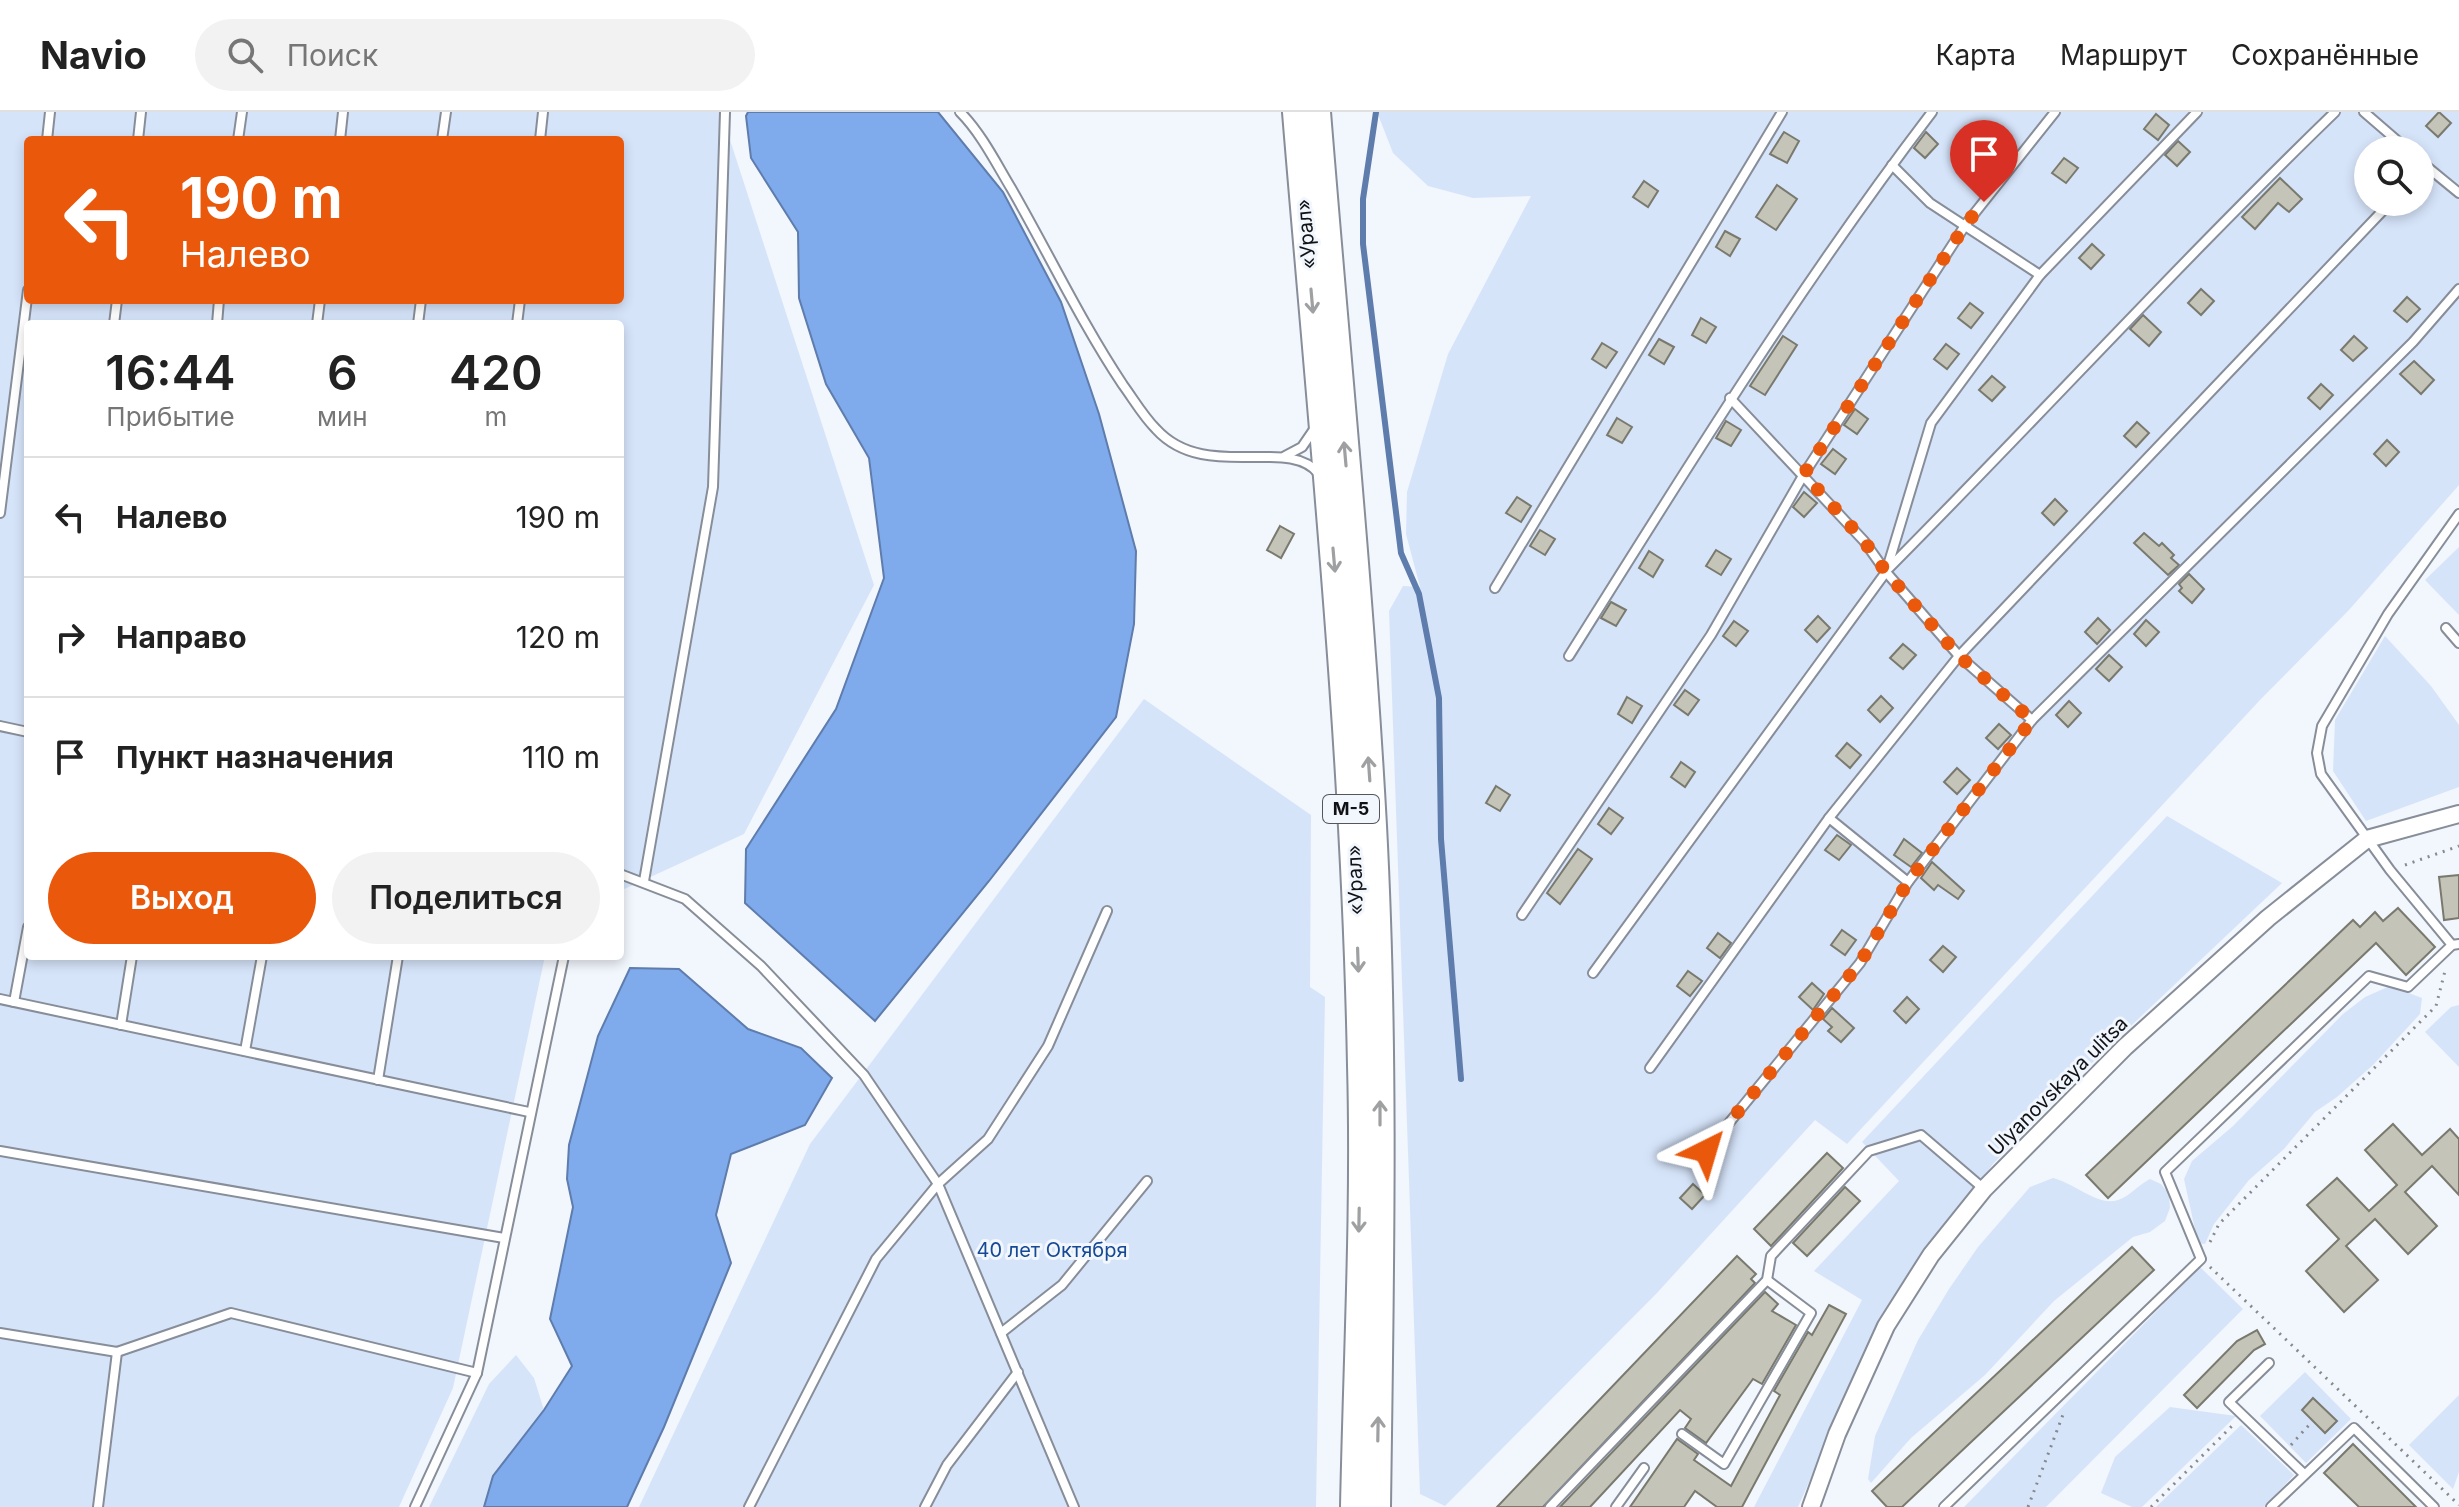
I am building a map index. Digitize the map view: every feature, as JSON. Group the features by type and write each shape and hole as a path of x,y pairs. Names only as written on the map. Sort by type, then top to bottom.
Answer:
{"highway":[{"name":"«Урал»","path":"1296,112 1353,830 1362,1067 1354,1507"},
{"name":"«Урал»","path":"1317,112 1362,648 1373,828 1381,1068 1377,1507"}],"street":[{"name":"Ulyanovskaya ulitsa","path":"1811,1507 1837,1434 1886,1326 1931,1255 1984,1189 2125,1047 2268,918 2367,839 2459,814"}],"lane":[{"path":"47,136 50,112"},
{"path":"138,136 141,112"},
{"path":"239,136 242,112"},
{"path":"340,136 343,112"},
{"path":"443,136 446,112"},
{"path":"540,136 543,112"},
{"path":"644,881 713,487 725,112"},
{"path":"960,112 998,165 1090,336 1157,431 1177,448 1199,456 1223,459 1281,457 1310,464 1320,474 1328,492"},
{"path":"1495,588 1782,112"},
{"path":"1569,656 1730,398 1932,112"},
{"path":"1522,915 1711,635 1804,474 1966,224 2055,112"},
{"path":"1886,572 1931,423 2040,275 2197,112"},
{"path":"1593,973 1886,572 2255,190 2335,112"},
{"path":"2364,112 2392,136"},
{"path":"1892,165 1930,203 2040,275"},
{"path":"2434,175 2459,193"},
{"path":"1650,1068 1829,818 1959,656 2378,216"},
{"path":"1706,1151 1860,963 1908,882 2032,720 2413,342 2459,289"},
{"path":"0,513 24,322"},
{"path":"1730,398 1864,541 1886,572 1959,656 2032,720"},
{"path":"1281,457 1297,451 1307,442 1317,424 1321,407"},
{"path":"1944,1507 2201,1259 2165,1172 2369,976 2408,987 2456,944 2390,870 2367,839 2321,774 2317,753 2322,726 2388,614 2459,514"},
{"path":"2446,628 2459,643"},
{"path":"0,726 24,731"},
{"path":"1829,818 1908,882"},
{"path":"624,875 685,899 761,966 864,1075 938,1184 1074,1507"},
{"path":"749,1507 876,1259 938,1184 988,1139 1048,1046 1107,911"},
{"path":"14,1002 24,948"},
{"path":"121,1025 131,960"},
{"path":"245,1051 261,960"},
{"path":"378,1080 397,960"},
{"path":"415,1507 477,1373 563,960"},
{"path":"0,999 529,1112"},
{"path":"1550,1507 1767,1280 1771,1256 1869,1151 1921,1135 1984,1189"},
{"path":"0,1151 504,1238"},
{"path":"1001,1333 1062,1285 1147,1181"},
{"path":"1682,1434 1724,1464 1811,1313 1767,1280"},
{"path":"0,1333 117,1352 231,1313 477,1373"},
{"path":"98,1507 117,1352"},
{"path":"2269,1363 2229,1402 2304,1474"},
{"path":"925,1507 947,1465 1018,1372"},
{"path":"2271,1507 2354,1428 2434,1507"},
{"path":"1616,1507 1644,1468"}],"path":[{"path":"2390,870 2459,846"},
{"path":"2456,944 2436,1006 2219,1224 2201,1259 2459,1503"},
{"path":"2028,1507 2075,1382"},
{"path":"2151,1507 2243,1415"},
{"path":"2283,1454 2309,1425"}],"green space":[{"path":"0,112 721,112 874,585 744,834 624,889 624,320 24,320 24,960 544,960 453,1388 399,1507 0,1507"},
{"path":"1377,112 2459,112 2459,485 2349,610 2260,700 1847,1144 1815,1120 1656,1294 1445,1506 1420,1494 1389,611 1403,586 1420,587 1406,534 1407,492 1448,354 1531,196 1473,198 1428,186 1393,153"},
{"path":"2459,547 2459,615 2425,580"},
{"path":"2385,636 2431,686 2459,725 2459,787 2366,821 2333,771 2335,720"},
{"name":"40 лет Октября","path":"1144,699 1311,815 1310,987 1325,997 1316,1507 639,1507 810,1144"},
{"path":"2167,816 2282,883 2078,1076 1993,1164 1884,1313 1798,1507 1754,1507 1862,1300 1814,1271 1899,1181 1862,1142"},
{"path":"2390,986 2422,998 2420,1014 2373,1065 2315,1112 2284,1149 2249,1180 2214,1224 2205,1244 2198,1243 2184,1179 2192,1161 2233,1126 2343,1014 2365,997"},
{"path":"2459,1005 2459,1067 2425,1032 2451,1007"},
{"path":"2053,1178 2111,1201 2122,1198 2150,1179 2161,1184 2169,1194 2170,1208 2165,1221 2150,1232 2133,1237 2054,1301 1985,1375 1911,1438 1871,1483 1868,1479 1875,1436 1918,1340 1978,1247 2030,1187"},
{"path":"2200,1267 2243,1309 2046,1507 1964,1507"},
{"path":"516,1355 534,1378 544,1410 493,1476 484,1507 429,1507 489,1384"},
{"path":"2305,1372 2351,1419 2306,1463 2260,1416"},
{"path":"2459,1395 2459,1472 2453,1489 2409,1445"},
{"path":"2170,1407 2236,1416 2142,1507 2132,1507 2101,1493 2115,1457"},
{"path":"2241,1425 2294,1475 2264,1507 2156,1507"}],"water":[{"path":"748,112 938,112 1003,192 1061,302 1099,414 1136,551 1134,624 1116,717 875,1021 745,903 746,849 836,709 884,578 869,458 826,384 799,298 798,232 751,158"},
{"path":"630,968 679,969 748,1029 801,1048 832,1078 805,1125 731,1154 716,1215 731,1263 664,1427 627,1507 484,1507 493,1476 544,1410 572,1366 550,1319 573,1207 567,1179 569,1145 598,1036"}],"building":[{"path":"2439,112 2451,123 2438,137 2426,126"},
{"path":"2156,114 2169,125 2158,140 2144,129"},
{"path":"1784,132 1799,141 1787,163 1770,154"},
{"path":"1926,132 1938,144 1925,158 1914,148"},
{"path":"2178,141 2190,152 2177,166 2165,155"},
{"path":"2064,158 2078,168 2066,183 2052,173"},
{"path":"2280,178 2302,199 2289,212 2278,203 2255,229 2242,217"},
{"path":"1644,181 1658,191 1648,207 1633,197"},
{"path":"1777,185 1797,199 1776,230 1756,217"},
{"path":"1725,231 1740,239 1730,256 1716,247"},
{"path":"2092,244 2104,255 2091,269 2079,258"},
{"path":"2201,289 2214,301 2201,315 2188,303"},
{"path":"2407,297 2420,309 2407,322 2394,311"},
{"path":"1970,303 1983,313 1971,328 1958,318"},
{"path":"2143,315 2161,332 2149,346 2130,329"},
{"path":"1701,318 1716,327 1706,343 1692,335"},
{"path":"1783,336 1797,345 1765,395 1750,386"},
{"path":"2354,336 2367,348 2353,361 2341,350"},
{"path":"1659,339 1674,347 1664,364 1649,355"},
{"path":"1602,343 1617,352 1606,368 1592,359"},
{"path":"1946,344 1959,354 1947,369 1934,359"},
{"path":"2414,361 2434,380 2421,394 2400,374"},
{"path":"1992,376 2005,387 1992,401 1979,390"},
{"path":"2321,384 2333,395 2320,409 2308,398"},
{"path":"1855,409 1868,419 1857,434 1844,425"},
{"path":"1617,418 1632,427 1622,443 1607,435"},
{"path":"1726,421 1741,430 1731,446 1716,438"},
{"path":"2137,422 2149,433 2136,447 2124,436"},
{"path":"2387,440 2399,452 2386,466 2374,454"},
{"path":"1833,449 1846,459 1835,474 1821,464"},
{"path":"1804,492 1817,503 1804,517 1793,507"},
{"path":"1517,497 1531,506 1521,522 1506,513"},
{"path":"2055,499 2067,511 2054,525 2042,513"},
{"path":"1280,526 1294,534 1281,558 1267,550"},
{"path":"1540,530 1555,539 1545,555 1530,546"},
{"path":"2144,533 2159,546 2162,543 2174,555 2171,558 2179,565 2168,575 2134,543"},
{"path":"1716,550 1731,559 1721,575 1706,566"},
{"path":"1649,551 1663,560 1653,577 1639,568"},
{"path":"2189,574 2204,589 2192,603 2179,591 2182,588 2179,584"},
{"path":"1611,602 1626,610 1616,626 1601,618"},
{"path":"1818,616 1830,628 1817,642 1805,630"},
{"path":"2098,618 2110,630 2097,644 2085,632"},
{"path":"2146,620 2159,632 2146,646 2134,634"},
{"path":"1734,621 1748,631 1736,646 1723,636"},
{"path":"1903,644 1916,655 1903,669 1890,658"},
{"path":"2109,655 2122,667 2109,681 2096,669"},
{"path":"1685,690 1699,700 1688,715 1674,705"},
{"path":"1881,696 1893,708 1880,722 1868,710"},
{"path":"1627,697 1642,706 1632,723 1618,714"},
{"path":"2069,701 2081,713 2068,727 2056,715"},
{"path":"1999,724 2011,735 1998,749 1986,738"},
{"path":"1847,743 1861,755 1850,768 1836,756"},
{"path":"1681,762 1695,772 1685,787 1671,777"},
{"path":"1957,768 1970,780 1957,794 1944,782"},
{"path":"1496,786 1510,795 1500,811 1486,803"},
{"path":"1609,808 1623,818 1611,834 1598,824"},
{"path":"1837,835 1851,845 1839,860 1825,850"},
{"path":"1904,839 1922,853 1911,867 1894,855"},
{"path":"1578,849 1592,859 1560,904 1547,893"},
{"path":"1932,862 1964,891 1958,899 1938,885 1934,890 1921,878"},
{"path":"2459,875 2459,918 2444,920 2439,877"},
{"path":"2398,908 2435,947 2406,975 2376,943 2108,1198 2086,1175 2353,920 2360,927 2375,912 2383,921"},
{"path":"1842,930 1856,940 1845,955 1831,945"},
{"path":"1718,933 1731,943 1720,958 1707,948"},
{"path":"1943,946 1956,957 1943,972 1930,960"},
{"path":"1688,971 1702,981 1690,996 1677,986"},
{"path":"1812,983 1824,994 1813,1010 1799,997"},
{"path":"1907,997 1919,1009 1906,1023 1894,1011"},
{"path":"1832,1008 1854,1028 1841,1042 1828,1031 1832,1027 1823,1019"},
{"path":"2393,1124 2422,1155 2450,1129 2459,1139 2459,1195 2432,1166 2405,1192 2437,1226 2408,1254 2375,1219 2346,1246 2378,1280 2344,1312 2306,1271 2339,1239 2307,1205 2337,1178 2369,1211 2397,1185 2365,1150"},
{"path":"1827,1153 1843,1168 1771,1246 1754,1229"},
{"path":"1693,1184 1705,1195 1692,1209 1680,1198"},
{"path":"1845,1187 1860,1201 1807,1256 1793,1243"},
{"path":"2132,1247 2154,1270 1902,1507 1887,1507 1872,1491"},
{"path":"1737,1256 1756,1274 1751,1279 1755,1283 1543,1507 1497,1507"},
{"path":"1765,1292 1778,1304 1772,1311 1796,1325 1762,1384 1753,1379 1706,1443 1685,1428 1691,1419 1680,1410 1590,1507 1560,1507"},
{"path":"1829,1305 1846,1314 1742,1507 1717,1507 1695,1491 1684,1507 1630,1507 1677,1439 1698,1454 1694,1460 1731,1486 1780,1395 1774,1391 1808,1332 1812,1335"},
{"path":"2257,1330 2265,1344 2254,1350 2197,1408 2184,1395 2237,1341"},
{"path":"2313,1398 2337,1421 2325,1433 2302,1410"},
{"path":"2353,1444 2416,1507 2359,1507 2324,1473"}],"waterway":[{"path":"1376,112 1363,199 1363,244 1401,553 1419,594 1439,698 1441,839 1461,1079"}],"route":[{"path":"1706,1151 1860,963 1908,882 2032,720 1959,656 1804,474 1966,224 1984,202"}]}
